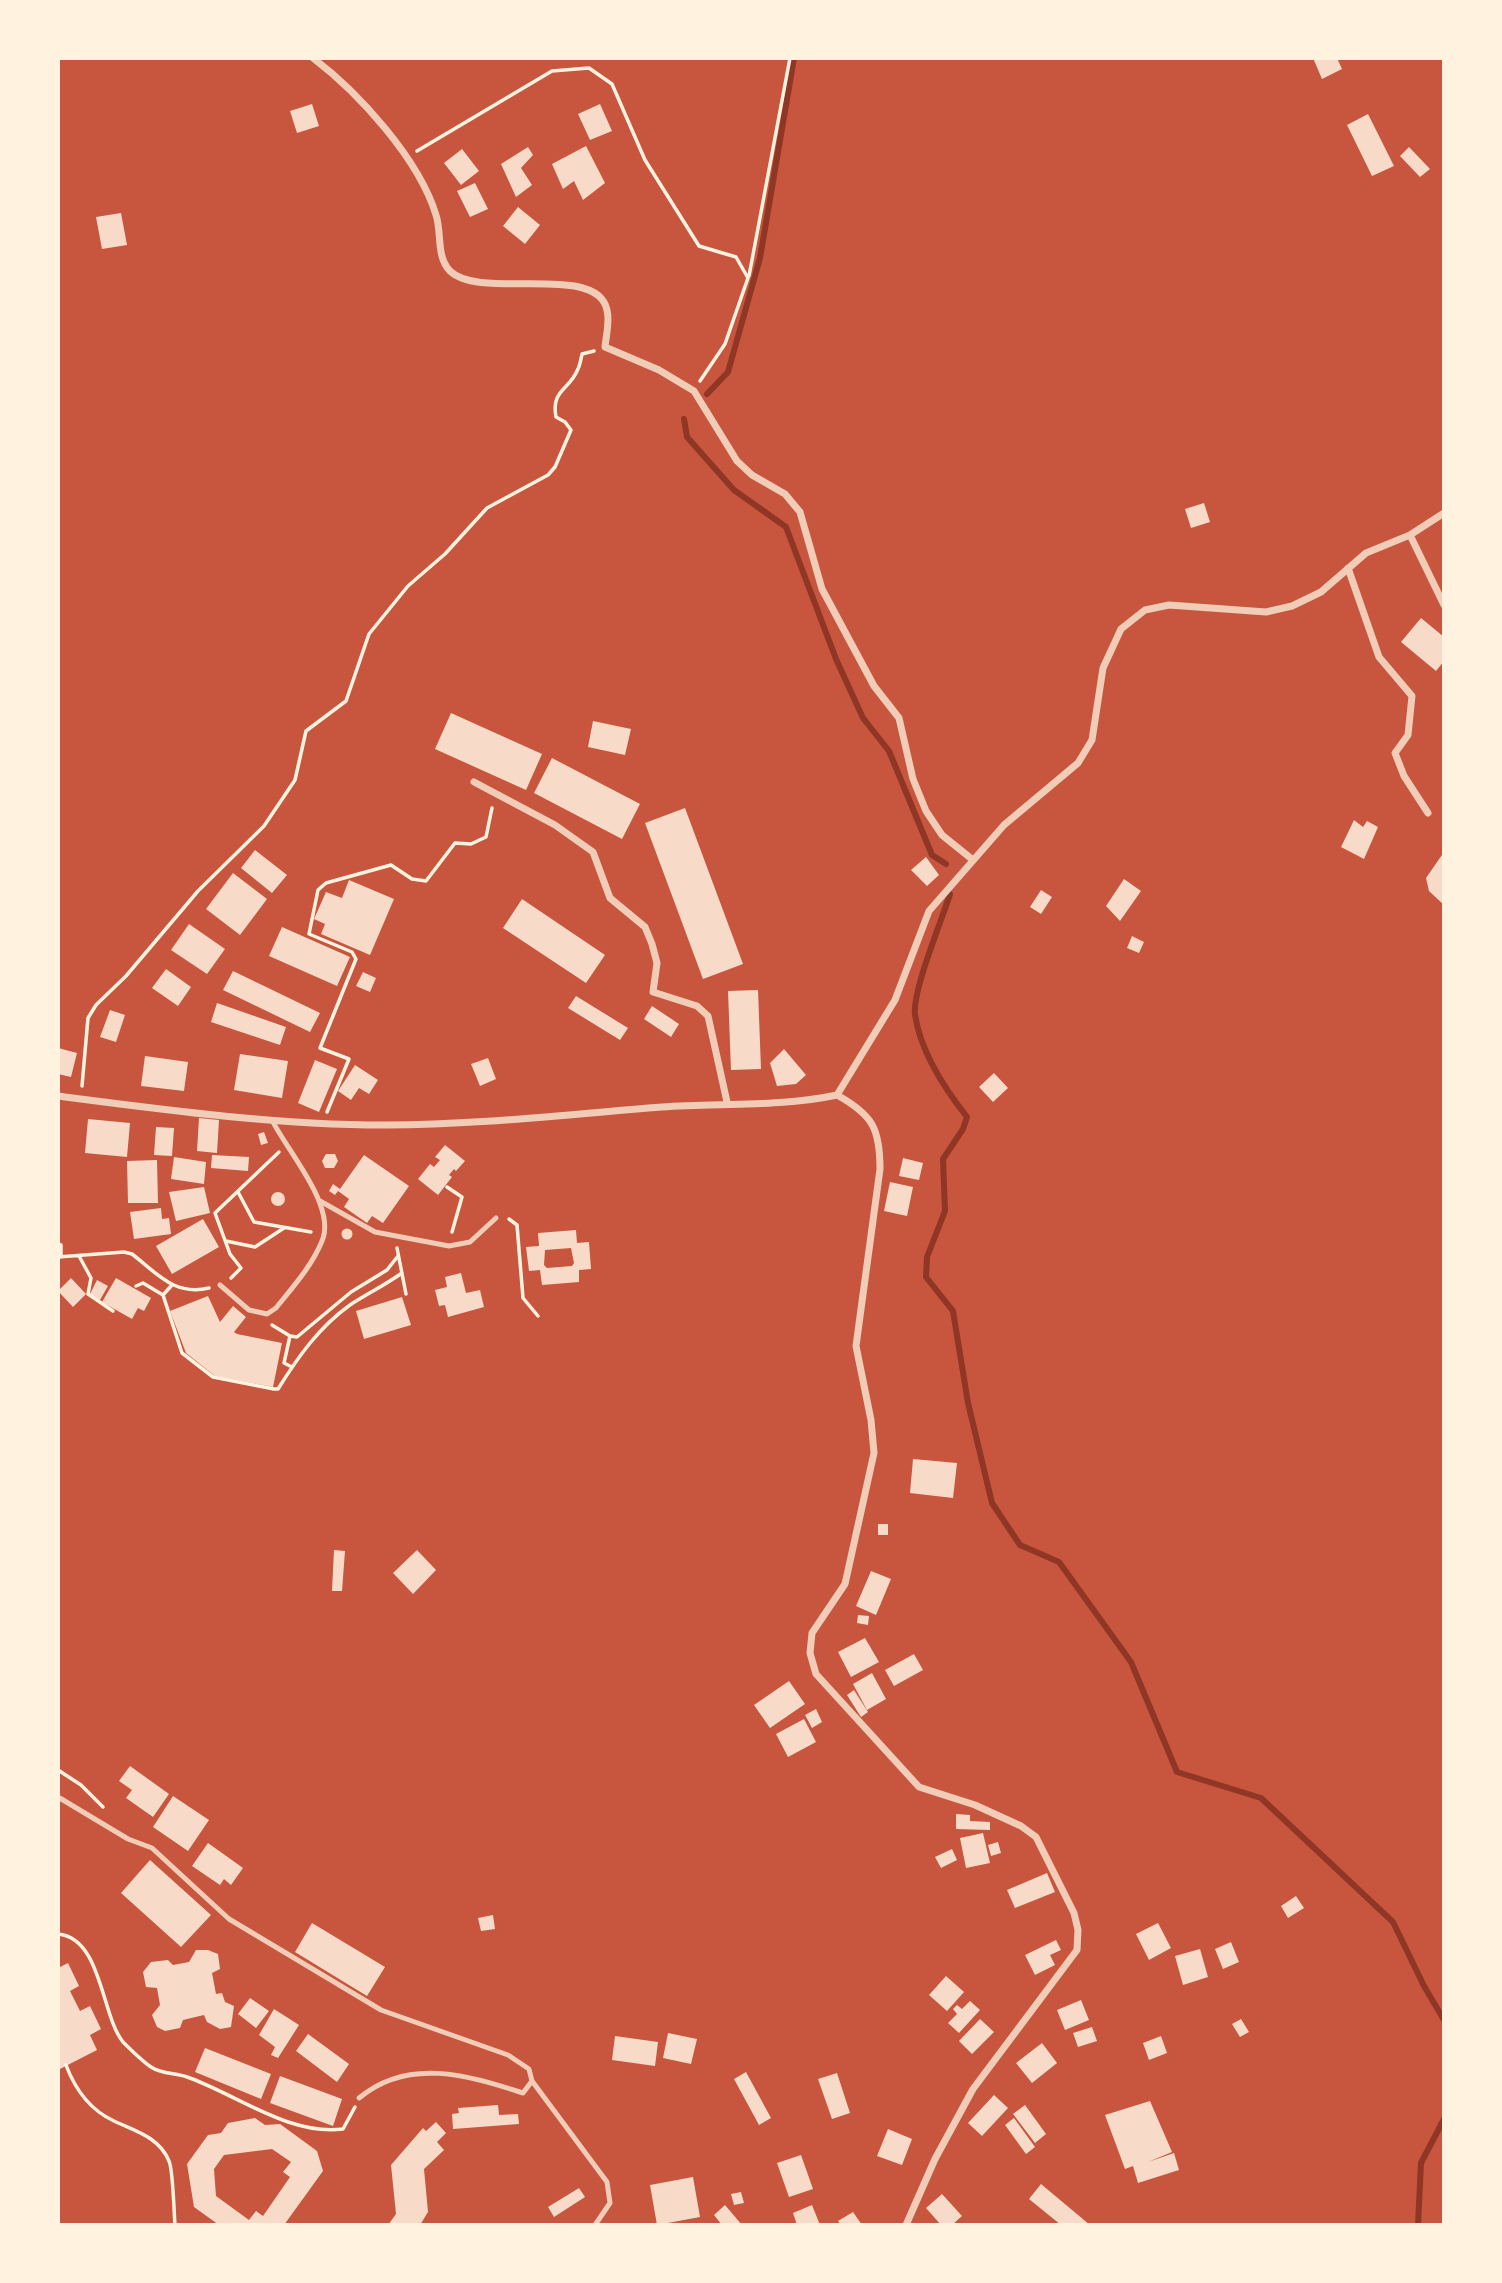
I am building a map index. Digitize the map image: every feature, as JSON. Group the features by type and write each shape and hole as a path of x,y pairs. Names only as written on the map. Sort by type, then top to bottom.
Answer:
{"street":[{"path":"313,58 361,101 406,158 437,217 441,252 449,271 462,278 485,283 583,287 601,297 607,308 605,347 659,370 694,391 737,461 752,475 785,494 800,512 822,589 874,686 899,718 913,779 926,811 942,835 970,863"},
{"path":"837,1095 895,1000 919,930 943,893 1004,825 1078,763 1092,740 1103,668 1121,629 1145,610 1169,605 1266,612 1292,606 1321,592 1366,553 1410,535 1444,513"},
{"path":"1410,535 1444,605"},
{"path":"1348,568 1379,657 1412,696 1408,735 1395,753 1405,776 1428,813"},
{"path":"474,782 555,825 593,852 610,898 645,927 657,962 653,992 697,1006 708,1016 727,1102"},
{"path":"58,1096 323,1124 452,1123 727,1102 810,1101 837,1095 855,1105 870,1120 880,1140 880,1169 856,1346 871,1420 874,1453 845,1584 812,1633 810,1653 816,1674 919,1787 975,1805 1021,1826 1036,1837 1074,1913 1078,1930 1077,1950 972,2089 935,2159 906,2225"}],"lane":[{"path":"220,1285 260,1315 276,1308 309,1264 324,1234 326,1224 320,1201 272,1119"},
{"path":"320,1201 374,1233 396,1239 449,1246 470,1242 496,1218"},
{"path":"58,1797 128,1839 152,1848 229,1919 381,2010 508,2055 529,2069 531,2081 607,2182 610,2203 595,2225"},
{"path":"359,2098 376,2084 406,2073 440,2073 486,2081 523,2093 531,2081"}],"path":[{"path":"694,391 725,344 748,278 790,58"},
{"path":"406,158 552,71 589,68 612,84 645,160 699,246 736,257 748,278"},
{"path":"81,1099 88,1018 96,1005 125,976 198,891 264,826 295,780 306,731 346,701 369,634 408,586 445,554 487,508 548,475 555,467 571,430 565,422 556,417 554,407 561,387 577,374 582,354 605,347"},
{"path":"323,1124 349,1059 320,1048 356,959 352,952 309,934 318,890 326,883 391,864 412,879 426,881 455,843 471,844 486,837 493,815 490,790"},
{"path":"58,1244 61,1245 59,1257 132,1254 184,1291 195,1292 220,1285 241,1269 215,1213 286,1146"},
{"path":"447,1187 462,1197 449,1246"},
{"path":"238,1192 254,1222 324,1234"},
{"path":"496,1218 506,1217 517,1225 523,1298 538,1315"},
{"path":"226,1241 255,1247 284,1228"},
{"path":"396,1239 406,1294"},
{"path":"79,1256 91,1278 89,1294 113,1311"},
{"path":"260,1315 290,1336 297,1337 351,1292 387,1270 398,1256"},
{"path":"136,1286 143,1283 163,1295 182,1353 213,1377 278,1389 311,1340 349,1306 402,1273"},
{"path":"163,1295 172,1285"},
{"path":"290,1336 284,1363 292,1367"},
{"path":"58,1934 70,1935 82,1947 103,1986 106,2010 116,2023 121,2040 153,2069 186,2077 270,2114 323,2131 343,2129 359,2098"},
{"path":"66,2066 74,2086 92,2105 113,2121 138,2129 155,2143 170,2162 175,2225"}],"building":[{"path":"1313,58 1337,58 1342,69 1322,79"},
{"path":"312,104 319,126 297,133 290,111"},
{"path":"600,104 612,131 590,140 578,114"},
{"path":"1368,114 1394,166 1372,176 1347,125"},
{"path":"586,146 605,183 583,200 574,181 563,189 552,164"},
{"path":"528,147 533,155 521,168 532,185 516,197 501,164"},
{"path":"1409,147 1430,169 1420,177 1400,156"},
{"path":"462,149 479,171 461,185 444,163"},
{"path":"475,183 488,209 470,217 457,191"},
{"path":"518,207 540,225 525,244 503,226"},
{"path":"121,213 127,245 102,249 96,217"},
{"path":"1204,503 1210,522 1191,528 1185,509"},
{"path":"1421,618 1444,637 1444,661 1436,671 1401,642"},
{"path":"451,713 542,754 526,790 435,749"},
{"path":"593,721 631,729 625,755 588,747"},
{"path":"552,758 640,804 622,839 534,793"},
{"path":"685,808 743,964 703,979 645,823"},
{"path":"1354,820 1363,827 1367,821 1378,827 1364,859 1341,847"},
{"path":"255,850 287,875 272,893 241,868"},
{"path":"1444,852 1444,905 1429,891 1426,878"},
{"path":"926,857 939,875 927,886 911,870"},
{"path":"233,873 267,899 240,935 206,909"},
{"path":"1124,879 1141,891 1120,921 1106,906"},
{"path":"349,880 394,899 370,955 321,934 325,924 314,919 326,892 342,898"},
{"path":"1041,890 1052,897 1041,914 1030,907"},
{"path":"522,899 605,955 586,983 503,928"},
{"path":"189,924 225,949 207,974 171,950"},
{"path":"282,927 350,957 337,986 269,956"},
{"path":"1132,936 1144,942 1139,953 1127,948"},
{"path":"166,969 191,987 178,1006 152,988"},
{"path":"233,971 320,1013 310,1032 223,990"},
{"path":"363,972 376,978 370,992 356,986"},
{"path":"758,990 761,1069 731,1070 728,991"},
{"path":"576,996 628,1028 620,1040 568,1008"},
{"path":"217,1003 286,1027 280,1045 211,1022"},
{"path":"652,1006 679,1024 671,1037 644,1019"},
{"path":"110,1010 125,1015 116,1042 100,1037"},
{"path":"58,1048 77,1053 71,1077 58,1074"},
{"path":"784,1049 806,1075 796,1084 777,1086 770,1063"},
{"path":"240,1054 288,1061 282,1098 234,1090"},
{"path":"145,1056 188,1062 184,1091 141,1086"},
{"path":"488,1058 496,1079 480,1086 471,1064"},
{"path":"315,1060 337,1069 319,1112 298,1103"},
{"path":"355,1065 378,1080 369,1094 359,1088 351,1100 338,1091"},
{"path":"994,1073 1008,1088 993,1102 979,1087"},
{"path":"199,1118 219,1120 217,1153 197,1151"},
{"path":"88,1119 130,1123 127,1157 85,1153"},
{"path":"156,1127 174,1128 172,1156 154,1155"},
{"path":"264,1132 268,1143 261,1145 258,1134"},
{"path":"445,1145 465,1161 449,1175 452,1177 438,1195 418,1179 430,1164 434,1167 440,1160 435,1157"},
{"path":"326,1154 335,1154 338,1161 334,1168 325,1168 322,1161"},
{"path":"212,1155 249,1157 248,1171 211,1168"},
{"path":"364,1155 409,1186 383,1223 372,1216 367,1223 344,1207 349,1199 338,1191 335,1195 329,1191 333,1184 340,1189"},
{"path":"174,1157 206,1162 204,1184 171,1179"},
{"path":"903,1158 923,1163 919,1180 899,1176"},
{"path":"157,1160 158,1203 128,1203 127,1161"},
{"path":"890,1182 913,1187 907,1216 884,1211"},
{"path":"204,1187 210,1213 176,1221 169,1192"},
{"path":"278,1192 283,1194 283,1204 278,1206 273,1204 271,1199 273,1194"},
{"path":"161,1208 162,1219 169,1218 171,1234 134,1239 130,1212"},
{"path":"203,1219 219,1247 172,1274 156,1246"},
{"path":"347,1228 353,1234 347,1240 341,1234"},
{"path":"576,1230 577,1243 589,1242 591,1269 579,1270 579,1282 542,1285 540,1270 529,1271 526,1247 539,1246 538,1233","holes":["571,1248 574,1263 572,1266 547,1268 544,1265 545,1250"]},
{"path":"461,1273 466,1293 480,1290 484,1307 448,1317 445,1305 439,1306 435,1290 447,1287 445,1277"},
{"path":"71,1278 86,1294 73,1307 58,1291"},
{"path":"116,1278 151,1298 144,1311 138,1308 132,1319 102,1302"},
{"path":"97,1280 108,1286 100,1300 90,1294"},
{"path":"208,1296 220,1322 233,1306 246,1317 234,1332 237,1334 282,1343 273,1387 215,1376 186,1353 170,1311"},
{"path":"402,1297 411,1325 364,1339 356,1311"},
{"path":"913,1459 957,1463 953,1498 910,1493"},
{"path":"878,1524 888,1524 888,1535 878,1535"},
{"path":"334,1550 345,1551 342,1591 332,1591"},
{"path":"417,1550 436,1570 413,1594 393,1573"},
{"path":"871,1571 891,1579 876,1615 856,1606"},
{"path":"858,1615 869,1616 868,1625 857,1623"},
{"path":"865,1638 879,1662 851,1677 838,1652"},
{"path":"914,1654 923,1670 894,1686 885,1670"},
{"path":"872,1673 886,1699 867,1710 853,1684"},
{"path":"789,1681 805,1704 770,1728 754,1705"},
{"path":"854,1690 868,1712 861,1717 847,1695"},
{"path":"816,1709 822,1722 812,1728 805,1715"},
{"path":"804,1719 816,1742 788,1757 776,1734"},
{"path":"130,1766 169,1794 153,1817 126,1798 132,1790 119,1781"},
{"path":"173,1796 209,1820 188,1851 153,1827"},
{"path":"956,1814 970,1815 970,1821 990,1822 990,1830 956,1829"},
{"path":"983,1833 990,1863 966,1868 960,1838"},
{"path":"998,1842 1001,1853 991,1856 988,1845"},
{"path":"208,1843 243,1868 231,1885 224,1879 220,1885 192,1866"},
{"path":"952,1849 957,1860 941,1868 935,1857"},
{"path":"150,1860 211,1915 181,1947 121,1893"},
{"path":"1047,1873 1055,1892 1015,1908 1007,1890"},
{"path":"1296,1896 1304,1908 1288,1918 1281,1906"},
{"path":"493,1915 495,1929 481,1931 478,1918"},
{"path":"312,1923 385,1967 367,1996 295,1952"},
{"path":"1158,1923 1171,1948 1149,1960 1136,1934"},
{"path":"1056,1940 1061,1950 1050,1955 1055,1965 1035,1975 1025,1955"},
{"path":"1231,1942 1239,1962 1223,1969 1215,1949"},
{"path":"1200,1949 1208,1977 1183,1985 1175,1956"},
{"path":"196,1950 208,1950 218,1954 220,1969 212,1973 216,1994 222,1993 225,2002 234,2006 231,2027 220,2029 207,2022 204,2015 183,2020 180,2028 165,2031 157,2027 152,2015 160,2005 157,1988 146,1987 143,1972 151,1962 168,1960 173,1965 189,1962"},
{"path":"68,1963 79,1986 70,1991 80,2011 90,2006 101,2029 90,2035 97,2050 58,2070 58,1968"},
{"path":"946,1976 964,1992 947,2011 929,1995"},
{"path":"250,1998 269,2011 256,2028 238,2014"},
{"path":"1081,2000 1089,2020 1065,2030 1057,2010"},
{"path":"970,2001 980,2010 959,2033 948,2023 957,2014 953,2009 957,2005 962,2009"},
{"path":"274,2009 299,2025 278,2058 271,2055 275,2047 259,2035"},
{"path":"980,2019 994,2032 972,2054 959,2041"},
{"path":"1241,2019 1249,2032 1240,2037 1232,2024"},
{"path":"1092,2027 1097,2041 1078,2047 1073,2033"},
{"path":"668,2033 697,2039 691,2064 663,2058"},
{"path":"308,2034 349,2064 337,2082 296,2051"},
{"path":"615,2036 658,2042 655,2066 612,2060"},
{"path":"1161,2036 1167,2053 1149,2060 1143,2043"},
{"path":"1042,2043 1057,2063 1032,2083 1016,2063"},
{"path":"205,2048 271,2074 261,2099 195,2072"},
{"path":"746,2072 771,2118 759,2125 734,2079"},
{"path":"837,2073 850,2113 832,2119 818,2079"},
{"path":"280,2076 342,2099 333,2126 270,2103"},
{"path":"994,2095 1008,2108 982,2136 968,2123"},
{"path":"1150,2101 1172,2152 1148,2162 1174,2153 1179,2170 1138,2183 1133,2166 1125,2169 1105,2115"},
{"path":"498,2105 499,2115 518,2114 519,2124 453,2129 452,2114 459,2113 458,2108"},
{"path":"1025,2105 1046,2134 1035,2143 1013,2114"},
{"path":"255,2118 265,2125 280,2124 317,2151 323,2171 284,2225 219,2225 194,2207 187,2164 208,2135 221,2133 228,2123","holes":["272,2149 291,2162 283,2172 290,2177 263,2216 256,2211 249,2220 216,2196 214,2169 224,2155"]},
{"path":"1014,2118 1035,2147 1026,2154 1005,2125"},
{"path":"436,2122 446,2133 437,2142 444,2150 424,2169 428,2212 420,2225 388,2225 396,2214 391,2165 423,2128 426,2131"},
{"path":"888,2129 912,2139 902,2165 877,2156"},
{"path":"801,2155 813,2189 789,2197 777,2163"},
{"path":"693,2177 700,2217 657,2225 650,2185"},
{"path":"1041,2184 1090,2225 1061,2225 1029,2199"},
{"path":"579,2188 585,2197 554,2217 548,2207"},
{"path":"741,2192 744,2203 734,2205 731,2194"},
{"path":"942,2194 962,2216 952,2225 941,2225 926,2208"},
{"path":"725,2205 742,2225 722,2225 714,2215"},
{"path":"812,2205 820,2225 797,2225 793,2213"},
{"path":"853,2212 862,2225 841,2225 838,2221"}],"waterway":[{"path":"707,394 728,372 760,258 794,58"},
{"path":"684,419 687,437 734,490 786,527 836,659 863,718 889,751 932,855 946,864"},
{"path":"950,894 918,990 915,1015 928,1056 967,1117 963,1129 943,1159 945,1211 927,1257 926,1277 953,1311 968,1403 992,1503 1020,1545 1059,1562 1131,1662 1177,1772 1261,1798 1393,1922 1444,2020"},
{"path":"1418,2225 1421,2163 1444,2119"}]}
